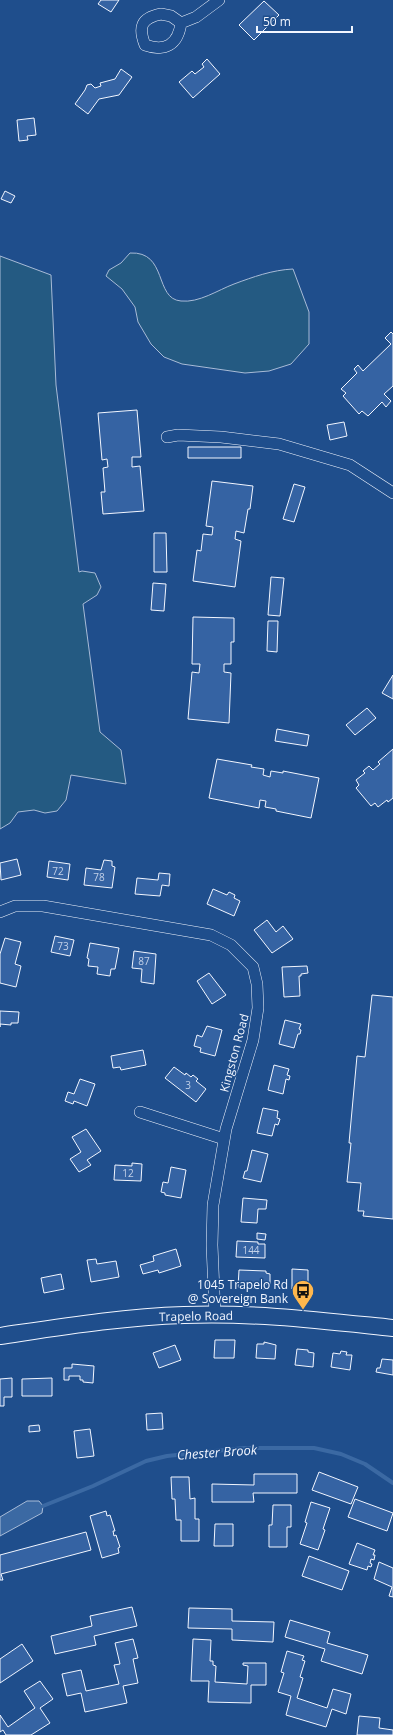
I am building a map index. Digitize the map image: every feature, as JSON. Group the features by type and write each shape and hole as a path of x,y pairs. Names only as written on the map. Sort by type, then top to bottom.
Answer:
{"main road":[{"name":"Trapelo Road","path":"0,1336 130,1318 185,1314 263,1316 393,1328"}],"street":[{"path":"181,23 196,17 219,0"},
{"path":"168,437 178,435 221,437 279,444 350,465 393,493"},
{"name":"Kingston Road","path":"0,912 16,906 43,906 211,934 231,945 253,967 257,984 258,1008 253,1040 224,1139 213,1205 212,1245 215,1315"},
{"path":"140,1112 224,1139"}],"shaded area":[{"path":"130,253 142,254 150,259 156,267 167,292 173,298 181,301 195,300 208,296 234,284 263,274 293,269 309,312 309,344 291,364 269,371 245,373 182,364 164,357 151,344 138,322 135,307 122,289 106,276 109,270 121,263"},
{"path":"0,256 51,275 56,385 79,572 95,573 101,587 97,595 83,604 100,732 121,750 126,784 71,775 66,800 57,811 45,813 34,810 18,812 10,823 0,829"},
{"path":"27,1501 39,1501 43,1506 42,1513 0,1536 0,1517"}],"building":[{"path":"101,0 119,0 111,12 98,4"},
{"path":"264,1 279,15 254,40 239,25"},
{"path":"207,59 220,74 193,98 179,82 192,71 195,74 204,67 202,64"},
{"path":"121,69 132,77 119,95 99,99 88,114 75,104 87,85 91,84 95,88 101,86 100,83 115,79"},
{"path":"34,118 36,135 27,136 28,140 19,141 17,120"},
{"path":"5,191 15,196 11,203 1,199"},
{"path":"391,332 393,334 393,386 384,394 391,401 386,407 382,402 368,416 362,411 359,414 343,396 346,393 341,389 357,373 354,369 358,365 363,371 391,344 385,338"},
{"path":"137,410 141,457 132,457 132,467 140,466 144,511 103,514 101,492 105,492 103,468 108,467 107,459 102,460 98,413"},
{"path":"344,422 347,436 330,440 327,425"},
{"path":"188,447 241,447 241,458 188,458"},
{"path":"212,481 253,486 250,509 248,509 244,533 236,531 235,539 241,541 235,587 193,581 197,550 201,551 203,534 212,535 213,527 206,526"},
{"path":"294,484 305,487 294,522 283,519"},
{"path":"154,533 166,533 167,572 154,572"},
{"path":"271,577 284,578 280,616 268,615"},
{"path":"153,583 166,584 164,611 151,610"},
{"path":"193,617 234,618 234,642 231,642 231,664 224,664 224,672 231,673 229,723 188,719 192,672 199,673 200,664 192,664"},
{"path":"268,621 278,621 277,652 267,651"},
{"path":"393,675 393,699 382,693"},
{"path":"367,708 376,718 355,735 346,725"},
{"path":"277,729 309,735 307,746 275,741"},
{"path":"393,749 393,798 388,802 387,800 378,807 375,803 371,806 356,788 359,785 356,780 365,773 363,771 369,766 373,770 380,764 378,762"},
{"path":"217,759 252,765 251,767 264,769 263,775 270,777 271,771 283,773 283,771 319,778 311,818 276,811 276,809 265,807 266,801 260,800 259,808 209,798"},
{"path":"17,859 21,875 1,880 0,863"},
{"path":"104,860 112,861 112,866 115,867 112,888 84,885 86,868 101,870"},
{"path":"49,861 70,864 68,880 47,877"},
{"path":"159,873 170,874 169,886 162,885 160,896 135,894 137,878 158,880"},
{"path":"213,889 227,895 229,892 235,895 234,898 240,901 234,916 207,904"},
{"path":"267,920 276,932 283,926 293,939 272,953 254,930"},
{"path":"55,936 74,940 70,956 51,952"},
{"path":"5,938 21,942 15,964 21,966 16,987 0,983 0,954"},
{"path":"90,943 119,948 115,969 111,969 110,976 97,974 98,967 88,966 89,959 87,958"},
{"path":"134,951 156,954 154,984 141,982 142,969 132,968"},
{"path":"307,966 308,973 301,974 301,976 299,976 300,996 284,997 282,967"},
{"path":"209,973 226,995 212,1004 197,981"},
{"path":"372,995 393,997 393,1219 363,1216 364,1211 358,1211 361,1183 347,1182 357,1056 365,1057"},
{"path":"0,1011 19,1012 18,1023 11,1023 11,1025 0,1024"},
{"path":"285,1020 301,1024 299,1029 301,1030 300,1034 298,1034 294,1048 279,1044"},
{"path":"207,1026 222,1030 215,1056 200,1052 201,1048 194,1046 197,1035 202,1037"},
{"path":"143,1050 146,1065 121,1070 120,1067 113,1068 111,1056"},
{"path":"274,1065 289,1069 287,1075 290,1076 289,1080 286,1079 283,1094 268,1090"},
{"path":"174,1067 185,1075 186,1073 191,1077 193,1075 198,1079 196,1081 206,1089 196,1102 165,1078"},
{"path":"80,1079 95,1084 87,1106 74,1101 73,1104 65,1101 68,1092 74,1094"},
{"path":"263,1108 278,1111 277,1118 280,1119 278,1125 275,1124 272,1136 257,1133"},
{"path":"86,1129 101,1151 87,1160 91,1165 79,1172 70,1159 81,1152 72,1137"},
{"path":"252,1150 268,1154 261,1182 243,1178 245,1171 247,1171"},
{"path":"132,1163 142,1164 141,1181 114,1180 115,1165 132,1166"},
{"path":"171,1167 186,1170 181,1198 165,1195 165,1193 161,1192 163,1182 168,1183"},
{"path":"243,1198 267,1200 266,1209 258,1209 257,1223 241,1222"},
{"path":"257,1233 266,1234 265,1240 257,1239"},
{"path":"237,1241 258,1242 258,1244 265,1244 265,1258 236,1257"},
{"path":"176,1249 181,1266 159,1273 158,1270 143,1274 140,1265 154,1261 153,1256"},
{"path":"96,1259 97,1264 116,1261 119,1277 91,1282 87,1260"},
{"path":"292,1269 308,1270 308,1290 292,1289"},
{"path":"239,1270 266,1271 266,1273 270,1274 270,1285 265,1284 265,1289 238,1287"},
{"path":"61,1274 64,1289 44,1293 41,1278"},
{"path":"215,1340 235,1340 234,1358 214,1358"},
{"path":"264,1342 276,1345 275,1359 256,1358 257,1344 264,1344"},
{"path":"175,1345 181,1360 159,1368 153,1353"},
{"path":"297,1349 308,1350 308,1352 314,1353 313,1367 295,1365"},
{"path":"341,1351 347,1352 346,1355 352,1355 350,1370 331,1367 333,1353 340,1354"},
{"path":"382,1359 393,1360 393,1375 376,1372 377,1368 380,1368"},
{"path":"72,1364 94,1366 93,1383 83,1382 83,1380 80,1380 80,1376 69,1376 69,1380 64,1380 64,1368 72,1368"},
{"path":"12,1378 12,1397 4,1397 4,1406 0,1406 0,1379"},
{"path":"52,1378 52,1396 22,1396 22,1379"},
{"path":"162,1413 163,1429 147,1430 146,1414"},
{"path":"39,1425 40,1431 29,1432 29,1426"},
{"path":"90,1429 94,1456 77,1458 74,1431"},
{"path":"319,1472 358,1487 351,1504 312,1490"},
{"path":"254,1474 297,1474 297,1493 253,1493 254,1502 212,1502 212,1484 254,1485"},
{"path":"171,1477 189,1477 190,1499 195,1498 195,1519 199,1519 199,1541 181,1541 181,1520 176,1520 175,1499 172,1499"},
{"path":"355,1499 393,1513 387,1531 348,1517"},
{"path":"311,1502 330,1508 323,1529 325,1530 318,1550 300,1544 307,1523 305,1522"},
{"path":"273,1505 291,1505 291,1527 287,1527 287,1547 269,1547 269,1525 272,1525"},
{"path":"106,1511 107,1516 110,1515 115,1531 113,1531 114,1536 116,1535 120,1547 118,1548 119,1553 102,1558 90,1516"},
{"path":"215,1524 233,1524 233,1546 214,1546"},
{"path":"86,1532 91,1550 1,1574 3,1580 0,1580 0,1555"},
{"path":"357,1543 375,1550 373,1555 375,1555 374,1560 371,1559 371,1567 368,1566 367,1570 349,1564"},
{"path":"309,1556 349,1571 342,1590 302,1576"},
{"path":"379,1562 393,1568 393,1597 389,1596 392,1587 374,1579"},
{"path":"132,1607 137,1626 94,1636 96,1645 55,1654 51,1636 92,1626 90,1616"},
{"path":"189,1608 232,1609 232,1621 274,1622 273,1642 232,1640 232,1629 188,1628"},
{"path":"290,1620 330,1632 327,1643 368,1655 362,1674 321,1661 325,1649 285,1637"},
{"path":"133,1639 138,1658 133,1659 138,1683 123,1686 127,1703 85,1712 81,1693 67,1696 62,1674 81,1670 86,1691 119,1684 114,1665 120,1664 115,1643"},
{"path":"193,1639 211,1640 210,1661 213,1661 213,1665 216,1666 215,1682 247,1684 248,1666 243,1665 243,1663 266,1663 266,1685 251,1685 251,1703 208,1702 209,1681 191,1681"},
{"path":"22,1644 33,1661 0,1683 0,1659"},
{"path":"287,1651 304,1656 302,1660 305,1661 300,1677 303,1678 297,1698 327,1708 333,1689 351,1694 346,1714 332,1709 326,1727 286,1715 291,1696 278,1692 284,1673 281,1672"},
{"path":"40,1681 53,1699 40,1708 50,1723 31,1735 6,1735 3,1730 0,1732 0,1715 8,1727 35,1708 24,1691"},
{"path":"359,1716 380,1718 379,1728 393,1730 393,1735 357,1735"}],"waterway":[{"name":"Chester Brook","path":"43,1506 93,1486 146,1461 167,1456 244,1448 314,1448 341,1454 365,1464 393,1483"}],"place":[{"name":"1045 Trapelo Rd @ Sovereign Bank","path":"303,1310"}]}
